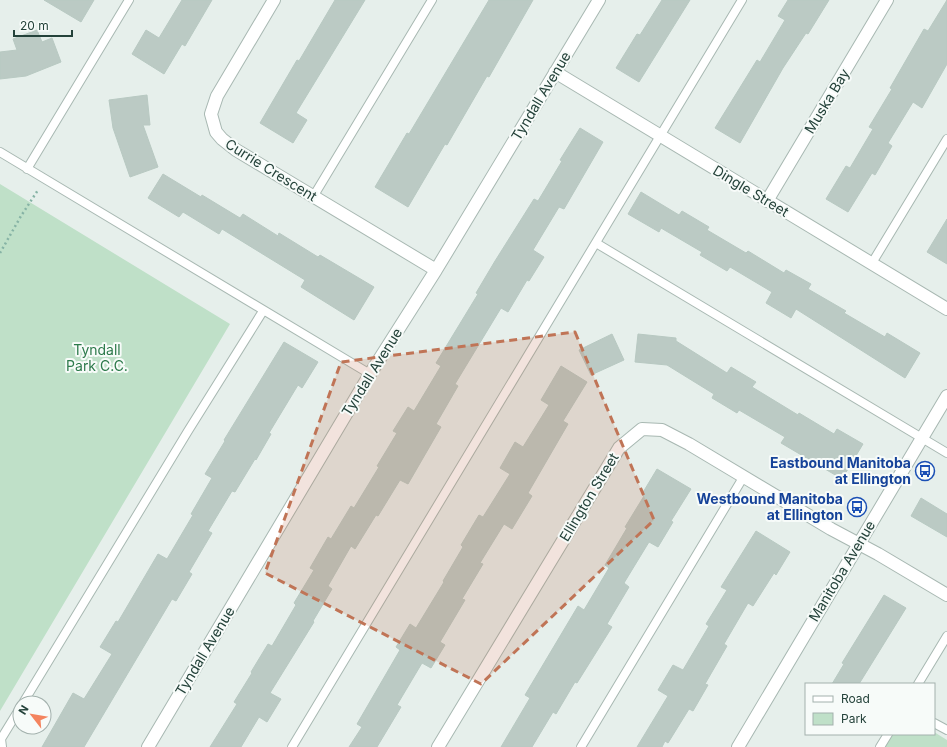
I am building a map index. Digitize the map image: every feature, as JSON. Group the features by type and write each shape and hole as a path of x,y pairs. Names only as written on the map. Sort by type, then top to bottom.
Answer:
{"street":[{"name":"Currie Crescent","path":"274,0 217,96 211,114 216,132 236,150 436,270"},
{"name":"Tyndall Avenue","path":"148,747 370,374 436,270 599,0"},
{"name":"Muska Bay","path":"767,201 887,0"},
{"name":"Dingle Street","path":"555,72 660,137 947,309"},
{"name":"Manitoba Avenue","path":"738,747 947,396"},
{"name":"Ellington Street","path":"438,747 619,448 642,429 662,430 744,476 831,529 947,595"}],"lane":[{"path":"27,168 129,0"},
{"path":"313,196 432,0"},
{"path":"292,747 742,0"},
{"path":"872,263 947,139"},
{"path":"0,152 370,374"},
{"path":"596,243 947,453"},
{"path":"28,695 263,310"},
{"path":"581,747 744,476"},
{"path":"919,683 947,636"},
{"path":"2,747 1,739 12,721"},
{"path":"935,724 947,730"},
{"path":"880,747 887,735"}],"path":[{"path":"0,253 44,179"}],"highlighted area":[{"path":"575,332 654,520 481,684 265,573 341,362"}],"green space":[{"name":"Tyndall Park C.C.","path":"0,184 230,324 0,711"},
{"path":"935,733 947,740 947,747 884,747 891,735 935,735"}],"building":[{"path":"44,0 94,0 81,22"},
{"path":"182,0 212,0 185,46 182,44 164,74 132,54 146,30 159,38"},
{"path":"335,0 365,0 296,113 307,120 293,143 260,123 297,60 299,61"},
{"path":"489,0 533,0 489,77 487,76 447,145 445,144 408,207 375,187 407,133 409,134"},
{"path":"662,0 690,0 639,82 616,68 637,34 640,35"},
{"path":"788,0 829,0 808,34 806,33 783,68 740,143 715,128 757,60 760,62 785,20 778,16"},
{"path":"947,0 947,64 922,108 913,102 888,143 892,146 875,175 872,173 848,212 826,199 846,166 850,168 873,129 869,127 892,89 890,88 924,29 928,31"},
{"path":"37,30 42,42 52,38 61,62 26,76 0,79 0,52 17,50 13,39"},
{"path":"147,95 150,125 143,125 158,167 130,177 113,128 109,100"},
{"path":"580,128 603,142 564,209 559,207 533,250 544,257 529,281 527,280 508,312 501,308 455,384 458,386 436,424 441,427 408,484 400,480 378,516 376,515 355,549 351,546 328,586 332,589 313,621 314,622 270,693 281,699 267,722 259,717 241,747 210,747 237,704 234,702 252,673 251,672 268,644 272,646 296,605 294,603 314,570 310,568 328,537 331,539 351,506 354,508 379,467 377,466 397,433 393,431 408,407 414,411 441,366 436,363 478,294 476,293 534,199 538,201 562,161 560,160"},
{"path":"163,174 240,218 243,214 278,236 279,233 318,257 320,255 374,287 354,320 301,287 305,280 222,229 219,234 183,212 179,217 148,198"},
{"path":"641,192 679,215 682,211 709,227 707,230 746,253 748,251 784,273 786,270 811,284 808,289 846,311 844,313 885,337 887,333 920,353 905,378 796,309 791,318 766,303 772,292 730,267 727,271 700,255 702,252 661,228 659,232 628,214"},
{"path":"947,219 947,264 927,252"},
{"path":"612,334 624,360 591,375 579,350"},
{"path":"638,334 676,338 676,341 727,373 731,367 756,382 752,387 798,415 799,413 834,434 837,429 863,444 842,479 781,443 785,437 739,410 737,413 712,398 714,394 667,365 635,362"},
{"path":"284,342 318,362 302,388 298,385 269,433 271,434 256,460 255,459 235,492 232,491 208,531 212,533 189,572 192,574 176,601 172,599 84,747 42,747 49,735 52,735 52,730 73,693 84,699 112,654 100,647 116,621 118,622 158,554 167,559 193,515 191,514 212,478 205,474 225,441 224,440"},
{"path":"561,366 587,382 563,421 568,424 528,493 532,496 512,529 504,524 480,563 483,564 462,599 465,600 440,642 445,645 431,668 422,663 397,705 401,707 377,747 349,747 362,727 357,724 400,650 396,647 410,624 416,628 444,582 443,581 463,547 461,545 479,515 483,517 510,474 500,468 515,442 523,447 549,405 541,400"},
{"path":"657,469 691,489 671,521 673,522 658,547 649,542 624,583 629,587 607,624 612,627 577,683 575,682 556,714 553,712 532,747 501,747 530,698 525,695 578,606 584,610 609,568 605,565 627,528 625,527 644,496 642,494"},
{"path":"921,498 947,514 947,537 911,516"},
{"path":"756,531 790,552 776,575 774,573 753,606 748,603 724,644 727,646 705,684 708,685 693,711 689,709 668,743 665,741 662,747 637,747 668,696 658,690 673,665 683,670 709,626 706,624 727,590 721,587"},
{"path":"884,595 906,608 860,683 833,683 844,664 842,663"}],"place":[{"name":"Eastbound Manitoba at Ellington","path":"925,471"},
{"name":"Westbound Manitoba at Ellington","path":"857,507"}]}
